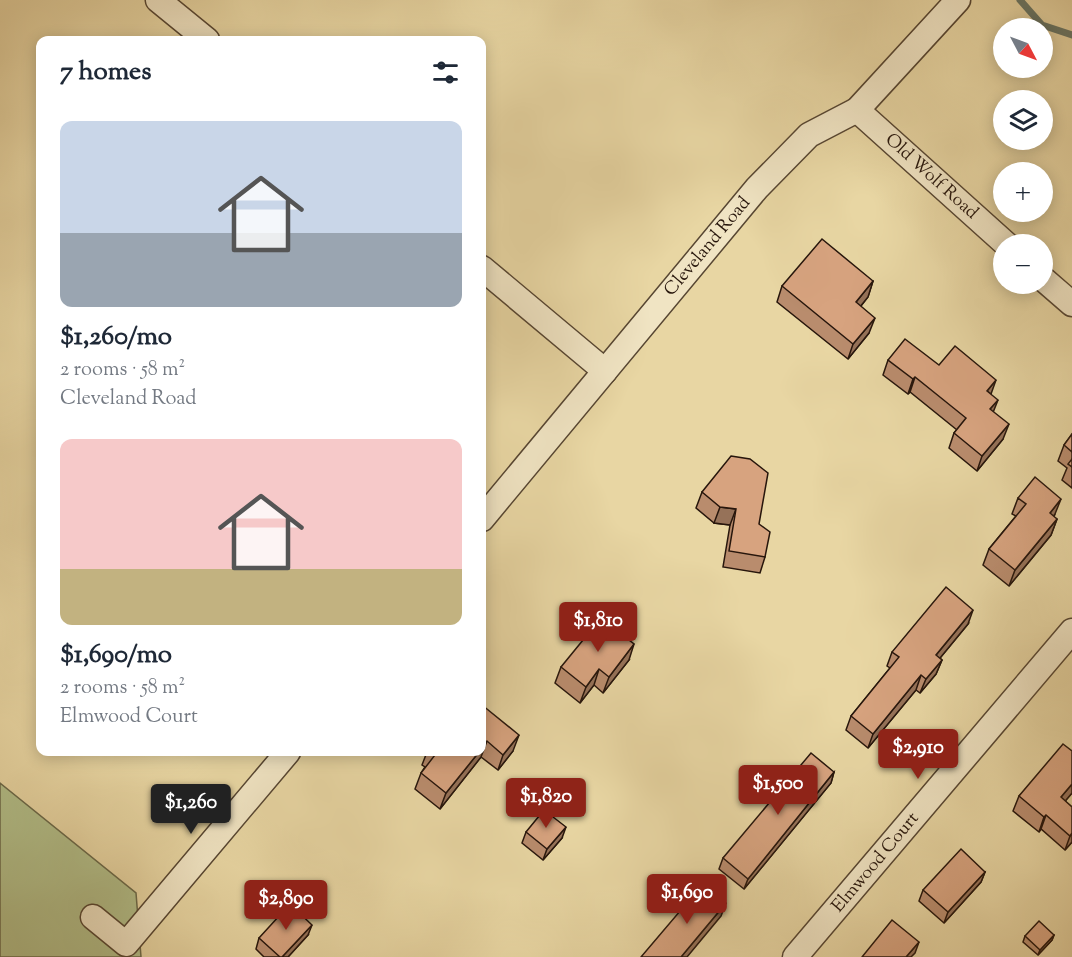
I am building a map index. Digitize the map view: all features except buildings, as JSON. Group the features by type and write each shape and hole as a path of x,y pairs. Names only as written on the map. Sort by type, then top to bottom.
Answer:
{"street":[{"path":"158,0 202,36"},
{"name":"Cleveland Road","path":"486,514 757,188 809,135 857,110 958,0"},
{"name":"Old Wolf Road","path":"857,110 995,234"},
{"path":"486,271 605,371"},
{"path":"1053,288 1072,304"},
{"name":"Elmwood Court","path":"795,957 1072,631"},
{"path":"93,917 126,944 285,756"}],"green space":[{"path":"0,783 136,893 141,957 0,957"}],"waterway":[{"path":"1020,0 1042,25 1072,35"}]}
